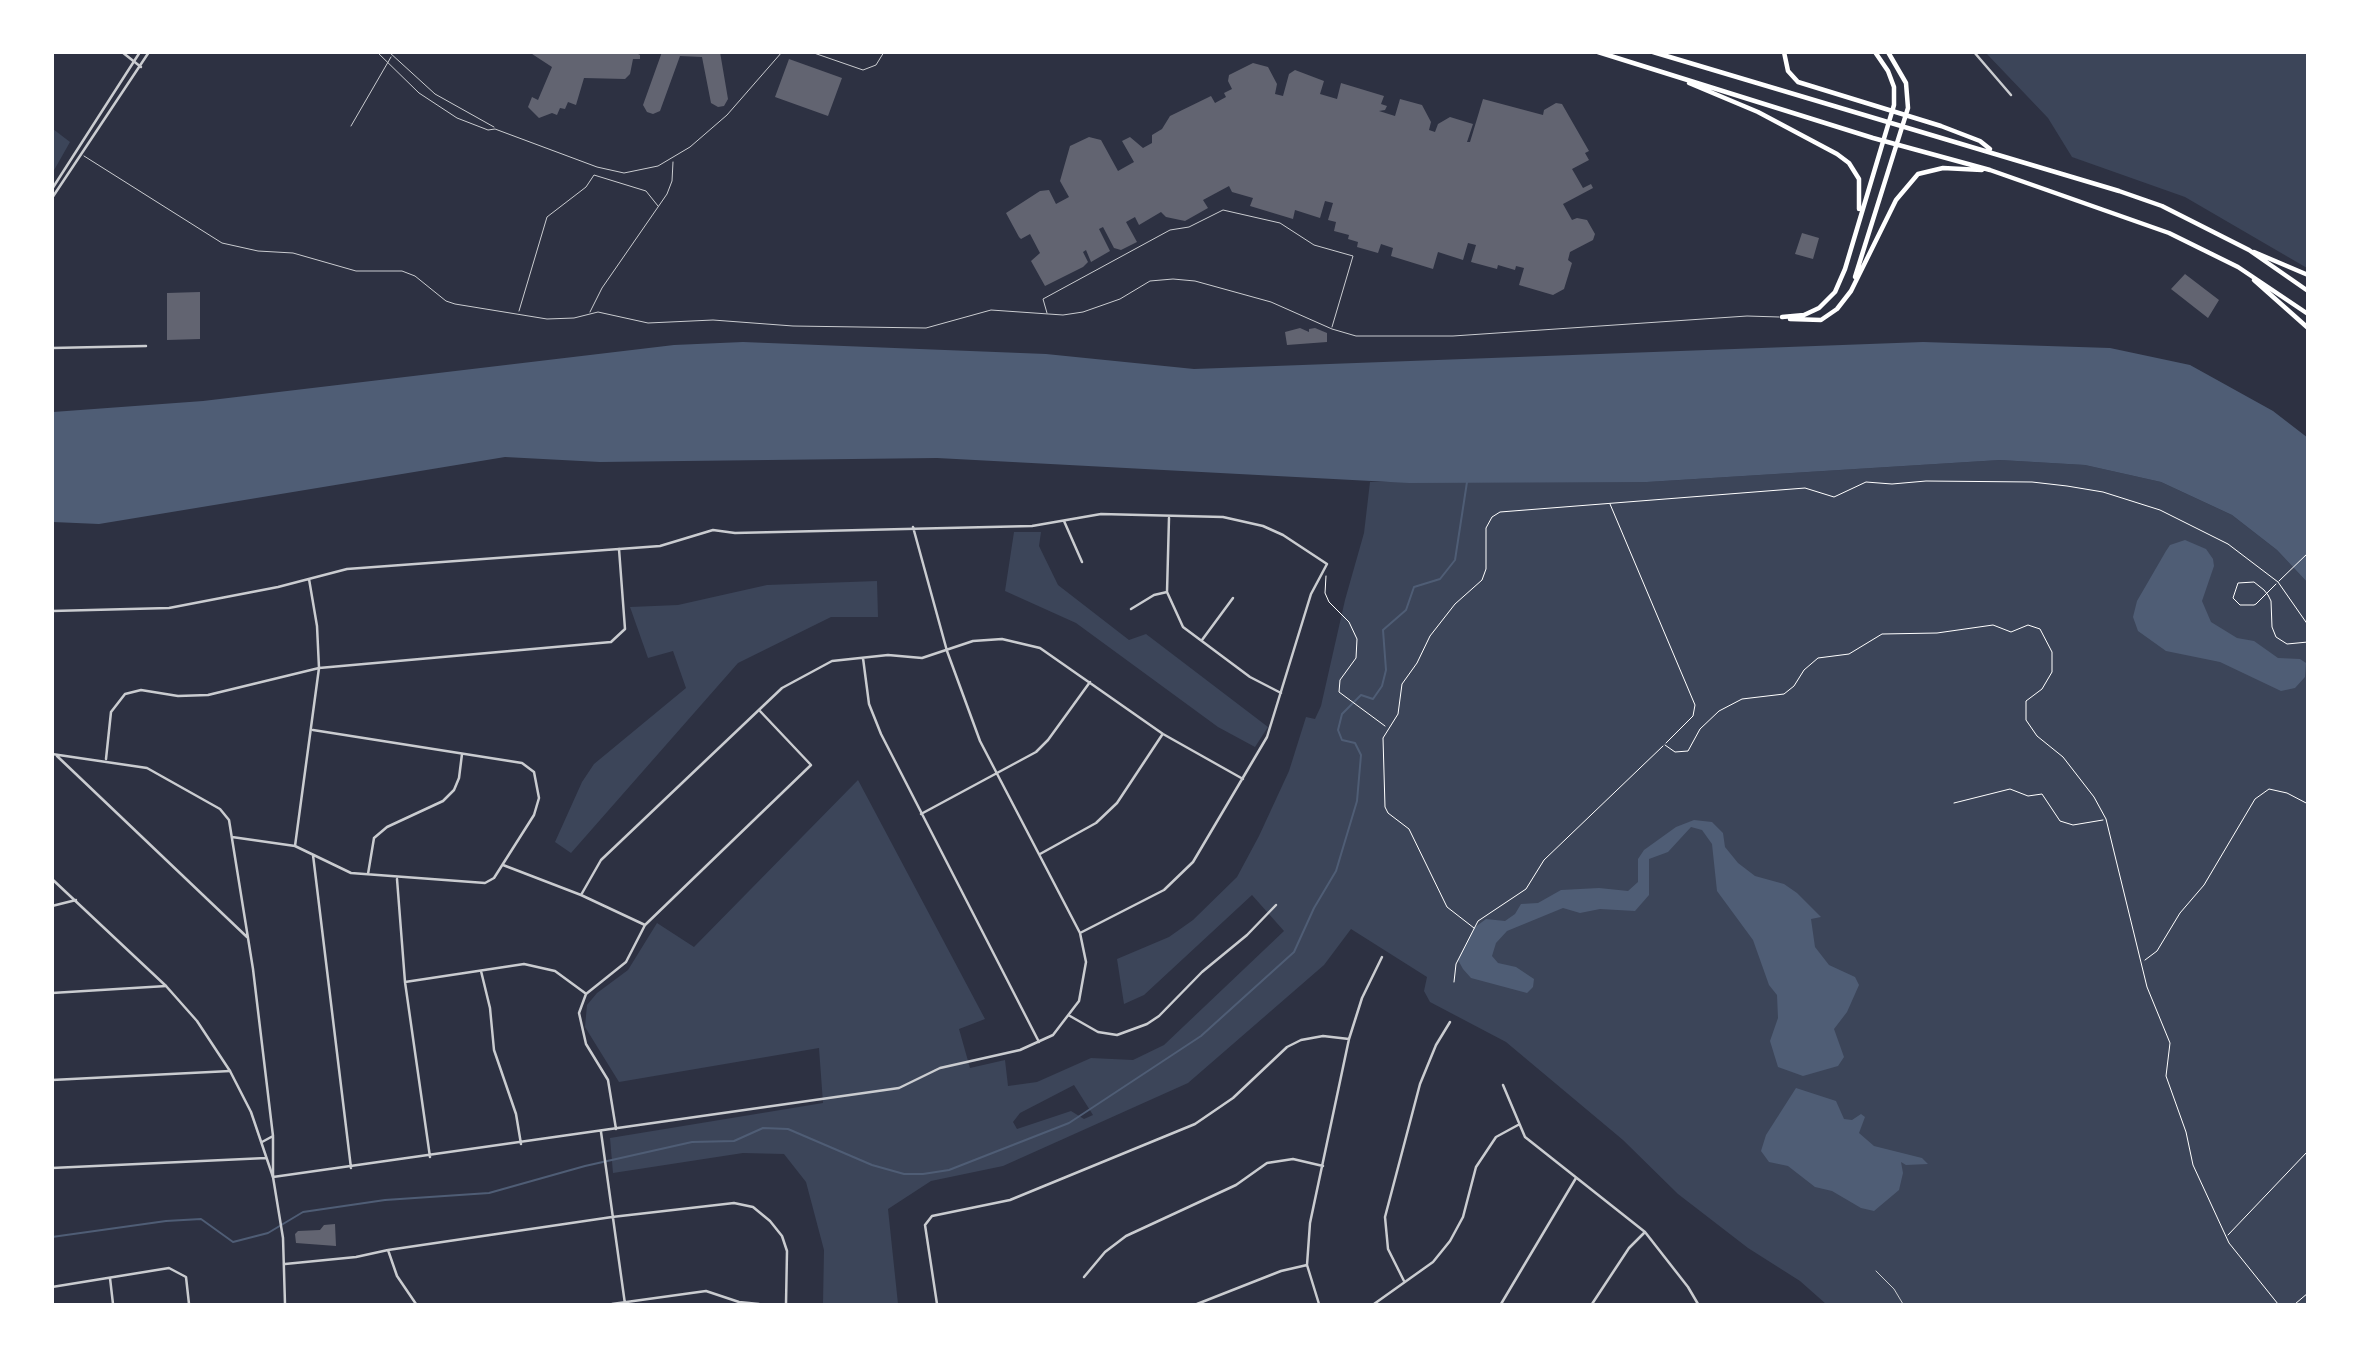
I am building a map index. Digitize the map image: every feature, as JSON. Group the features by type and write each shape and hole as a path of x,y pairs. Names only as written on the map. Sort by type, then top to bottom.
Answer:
{"highway":[{"path":"1598,52 1873,138 1990,170 2169,233 2268,285 2308,314"},
{"path":"1653,52 1994,152 2162,206 2249,250 2278,260 2308,275"},
{"path":"1784,52 1788,71 1798,82 1911,116 1980,141 1994,152"},
{"path":"1782,317 1813,312 1829,300 1840,281 1894,106 1894,87 1888,71 1875,52"},
{"path":"1851,291 1908,108 1906,83 1888,52"},
{"path":"1656,69 1769,117 1849,163 1859,179 1861,193 1856,227"},
{"path":"1782,317 1811,321 1832,314 1837,309 1851,291 1892,208 1918,174 1943,168 1990,170"},
{"path":"2249,250 2308,291"},
{"path":"2215,255 2266,288 2308,328"},
{"path":"1829,300 1837,309"}],"street":[{"path":"122,52 141,66"},
{"path":"52,189 140,52"},
{"path":"52,198 149,52"},
{"path":"1974,52 2011,95"},
{"path":"52,348 146,346"},
{"path":"52,611 189,605 308,577 375,566 660,546 713,530 735,533 1032,526 1101,514 1239,519 1283,535 1327,564 1311,594 1267,737 1207,842 1181,874 1164,890 1146,901 1080,933"},
{"path":"1169,517 1167,592 1183,627 1250,677 1281,693"},
{"path":"1064,521 1082,562"},
{"path":"273,1177 874,1093 917,1082 940,1068 1020,1050 1053,1035 1079,1001 1086,962 1080,933 980,741 947,651 913,527"},
{"path":"106,761 111,712 125,694 141,690 178,696 208,695 319,668 611,642 625,629 619,549"},
{"path":"295,846 313,730 319,668 317,626 308,577"},
{"path":"1130,609 1154,594 1167,592"},
{"path":"1202,640 1233,598"},
{"path":"581,895 601,860 782,688 832,661 888,655 922,658 973,641 1002,639 1040,648 1163,734 1243,779"},
{"path":"863,658 869,704 921,814 1039,1042"},
{"path":"921,814 1036,752 1048,740 1090,682"},
{"path":"616,1129 608,1080 586,1044 579,1013 586,993 626,962 645,925 811,765 759,710"},
{"path":"232,837 295,846 351,873 397,879 485,883 494,878 534,815 539,798 534,772 522,763 313,730"},
{"path":"1040,854 1096,822 1117,803 1163,734"},
{"path":"54,754 147,768 220,809 229,820 273,1136 273,1177 285,1264 285,1304"},
{"path":"54,754 247,937"},
{"path":"368,874 374,838 387,827 443,801 454,790 459,778 462,754"},
{"path":"313,854 351,1168"},
{"path":"503,865 581,895 645,925"},
{"path":"52,879 166,986 197,1021 230,1072 262,1142 273,1177"},
{"path":"397,879 405,982 430,1157"},
{"path":"52,906 76,901"},
{"path":"1069,1016 1098,1032 1117,1035 1147,1024 1159,1016 1202,972 1248,935 1276,905"},
{"path":"1319,1304 1307,1265 1310,1223 1349,1039 1362,998 1382,957"},
{"path":"405,982 524,964 555,971 586,993"},
{"path":"481,971 490,1008 494,1050 516,1114 521,1144"},
{"path":"52,993 166,986"},
{"path":"1404,1281 1388,1250 1385,1217 1424,1074 1450,1022"},
{"path":"937,1304 925,1226 927,1219 1010,1200 1195,1124 1233,1098 1287,1047 1301,1040 1323,1036 1349,1039"},
{"path":"52,1080 230,1072"},
{"path":"1503,1085 1525,1138 1645,1232 1698,1304"},
{"path":"1374,1304 1433,1262 1450,1241 1463,1217 1476,1167 1496,1137 1518,1125"},
{"path":"601,1132 625,1304"},
{"path":"262,1142 273,1136"},
{"path":"52,1168 266,1158 273,1154"},
{"path":"1083,1277 1105,1252 1126,1236 1236,1185 1267,1163 1293,1159 1323,1166"},
{"path":"1501,1304 1576,1177"},
{"path":"285,1264 356,1258 388,1250 723,1202 753,1207 782,1236 787,1251 786,1304 779,1304"},
{"path":"1592,1304 1629,1248 1645,1232"},
{"path":"388,1250 397,1276 416,1304"},
{"path":"1197,1304 1281,1271 1307,1265"},
{"path":"52,1287 175,1270 186,1278 189,1304"},
{"path":"110,1278 113,1304"},
{"path":"612,1304 706,1291 739,1302 759,1304"}],"lane":[{"path":"377,52 419,93 445,111 486,129 495,129 610,171 636,172 672,160 727,115 782,52"},
{"path":"389,52 435,94 491,123 495,129"},
{"path":"351,126 394,52"},
{"path":"811,52 863,70 876,65 884,52"},
{"path":"76,151 222,243 258,251 293,253 356,271 402,271 415,276 446,301 554,320 598,312 648,323 713,320 793,326 926,328 991,310 1047,314 1083,312 1120,299 1150,281 1174,279 1195,281 1271,302 1332,329 1356,336 1453,336 1747,316 1782,317"},
{"path":"590,313 602,288 671,187 672,160"},
{"path":"518,313 547,217 586,187 594,175 646,191 658,206"},
{"path":"1047,314 1043,299 1170,230 1189,227 1224,211 1280,223 1314,245 1353,256 1332,329"},
{"path":"1876,1271 1903,1304"}],"path":[{"path":"1474,928 1447,907 1409,829 1388,813 1385,807 1383,738 1387,727 1398,714 1404,680 1417,663 1430,636 1451,608 1484,577 1485,531 1492,517 1511,509 1805,488 1834,497 1866,482 2032,482 2103,492 2161,510 2228,544 2278,582 2308,625"},
{"path":"1454,982 1456,964 1482,918 1529,887 1544,860 1693,716 1695,705 1609,502"},
{"path":"2308,553 2264,596 2256,604 2246,607 2237,603 2233,593 2237,584 2244,580 2259,586 2271,601 2272,626 2276,637 2287,644 2308,642"},
{"path":"1322,574 1328,577 1324,583 1329,602 1349,622 1356,635 1356,658 1339,687 1342,697 1387,727"},
{"path":"1665,744 1675,752 1688,751 1700,729 1719,711 1742,699 1784,694 1818,658 1849,653 1882,634 1937,633 1993,625 2011,632 2028,625 2040,629 2048,639 2053,665 2046,683 2026,701 2026,720 2037,736 2063,757 2094,797 2106,819 2127,917 2143,961 2149,994 2170,1043 2165,1071 2186,1132 2193,1165 2226,1237 2248,1270 2278,1304"},
{"path":"1954,803 2010,789 2028,796 2042,794 2060,821 2073,825 2106,819"},
{"path":"2143,961 2157,951 2180,913 2204,885 2255,799 2269,789 2287,793 2308,804"},
{"path":"2226,1237 2308,1151"},
{"path":"2295,1304 2308,1293"}],"shaded area":[{"path":"1986,53 2307,53 2307,268 2185,197 2072,157 2048,118"},
{"path":"53,129 70,142 53,172"},
{"path":"743,342 1046,354 1194,369 1923,342 2110,348 2190,365 2273,411 2308,438 2307,582 2277,550 2232,515 2161,482 2085,465 2000,460 1647,482 1409,483 937,458 600,462 505,457 99,524 53,522 53,412 203,401 674,345"},
{"path":"2000,460 2085,465 2161,482 2232,515 2277,550 2307,582 2307,1304 1826,1304 1800,1281 1748,1248 1678,1194 1623,1140 1506,1042 1430,1002 1424,991 1427,977 1351,929 1324,965 1188,1083 1003,1166 931,1181 888,1209 898,1304 823,1304 824,1250 806,1182 784,1154 743,1153 613,1173 610,1138 823,1103 819,1048 619,1082 585,1027 587,1005 597,993 628,970 657,923 694,947 858,780 985,1019 959,1029 970,1068 1005,1060 1008,1086 1037,1082 1091,1058 1133,1060 1164,1045 1284,931 1252,895 1144,995 1124,1004 1117,959 1169,937 1193,920 1237,877 1259,836 1289,771 1306,717 1315,719 1321,706 1345,600 1364,533 1370,482 1647,482","holes":["1074,1085 1093,1115 1084,1119 1071,1111 1017,1129 1013,1122 1020,1113"]},
{"path":"1014,532 1041,532 1039,546 1058,585 1129,640 1146,634 1268,727 1255,747 1218,727 1076,623 1005,591"},
{"path":"2185,540 2206,549 2213,559 2214,566 2202,601 2211,622 2237,638 2254,641 2278,658 2300,659 2306,663 2305,677 2295,688 2281,691 2220,662 2166,651 2138,631 2133,617 2137,601 2170,545"},
{"path":"877,581 878,617 831,617 738,663 571,853 555,842 582,782 594,764 686,688 673,651 648,658 630,607 678,605 767,585"},
{"path":"1694,820 1712,822 1723,833 1725,847 1738,863 1755,876 1784,884 1821,917 1811,919 1815,947 1829,965 1855,977 1859,985 1847,1012 1834,1029 1844,1057 1838,1066 1803,1076 1778,1067 1770,1041 1778,1018 1777,995 1769,985 1753,940 1717,891 1712,844 1702,830 1691,827 1668,852 1649,859 1649,895 1635,911 1600,909 1580,913 1563,908 1507,931 1496,943 1492,956 1498,963 1516,967 1534,979 1533,987 1527,993 1471,978 1463,969 1458,960 1474,928 1486,919 1505,921 1515,914 1521,904 1538,903 1561,890 1599,888 1628,891 1638,882 1638,859 1644,850 1676,827"},
{"path":"1796,1088 1836,1101 1844,1119 1852,1120 1861,1114 1865,1117 1859,1133 1874,1146 1922,1158 1928,1164 1906,1165 1901,1162 1903,1173 1899,1190 1874,1211 1861,1208 1832,1191 1815,1187 1788,1166 1769,1162 1761,1151 1766,1135"}],"building":[{"path":"529,52 634,52 640,55 640,59 633,59 630,74 625,79 584,78 576,105 568,102 565,109 560,108 557,115 552,113 539,118 528,107 532,97 538,100 552,67"},
{"path":"662,52 720,52 728,99 724,106 718,107 711,103 702,57 680,56 660,111 653,114 647,112 643,105"},
{"path":"789,59 842,78 828,116 775,97"},
{"path":"1253,63 1268,67 1277,84 1275,94 1283,96 1289,74 1295,70 1324,81 1320,94 1337,99 1341,83 1384,96 1381,104 1387,106 1385,110 1379,111 1395,116 1400,99 1422,105 1431,122 1429,130 1435,132 1438,124 1450,117 1473,124 1467,142 1470,142 1483,99 1543,115 1544,110 1556,103 1562,104 1589,151 1585,153 1589,160 1572,169 1583,188 1591,184 1593,188 1563,204 1572,220 1587,220 1595,234 1593,240 1570,252 1568,260 1572,263 1564,289 1553,295 1519,285 1524,268 1516,266 1515,270 1498,265 1497,269 1471,262 1476,245 1468,243 1463,260 1438,252 1433,269 1391,256 1393,248 1381,244 1378,253 1357,247 1358,242 1348,239 1349,235 1334,231 1336,222 1328,220 1333,203 1325,201 1320,218 1295,210 1293,219 1250,206 1253,198 1232,192 1229,186 1203,200 1208,208 1185,221 1166,217 1161,212 1139,225 1135,217 1126,222 1137,242 1121,250 1114,248 1103,227 1099,229 1110,251 1091,262 1086,250 1083,252 1088,262 1083,267 1045,286 1031,261 1040,253 1030,234 1021,239 1006,213 1040,191 1049,190 1056,204 1069,197 1060,181 1070,146 1089,137 1101,140 1118,171 1134,162 1122,141 1130,137 1143,148 1152,143 1152,135 1162,129 1170,116 1211,96 1215,103 1226,97 1224,93 1232,89 1228,81 1229,75"},
{"path":"1802,233 1819,238 1813,259 1795,254"},
{"path":"2185,274 2219,300 2208,318 2171,289"},
{"path":"200,292 200,339 167,340 167,293"},
{"path":"1300,328 1309,332 1309,329 1315,328 1327,333 1327,342 1287,345 1285,332"},
{"path":"335,1224 336,1246 296,1243 295,1234 298,1231 320,1230 324,1225"}],"waterway":[{"path":"52,1237 166,1221 201,1219 233,1242 268,1233 303,1212 385,1200 489,1193 585,1166 692,1142 734,1141 763,1128 788,1129 872,1165 904,1174 923,1174 949,1170 1069,1123 1201,1036 1294,952 1314,908 1336,871 1357,801 1361,755 1355,743 1342,740 1338,730 1342,714 1361,695 1373,699 1382,686 1386,670 1383,630 1406,610 1414,587 1440,579 1455,560 1467,482"}]}
